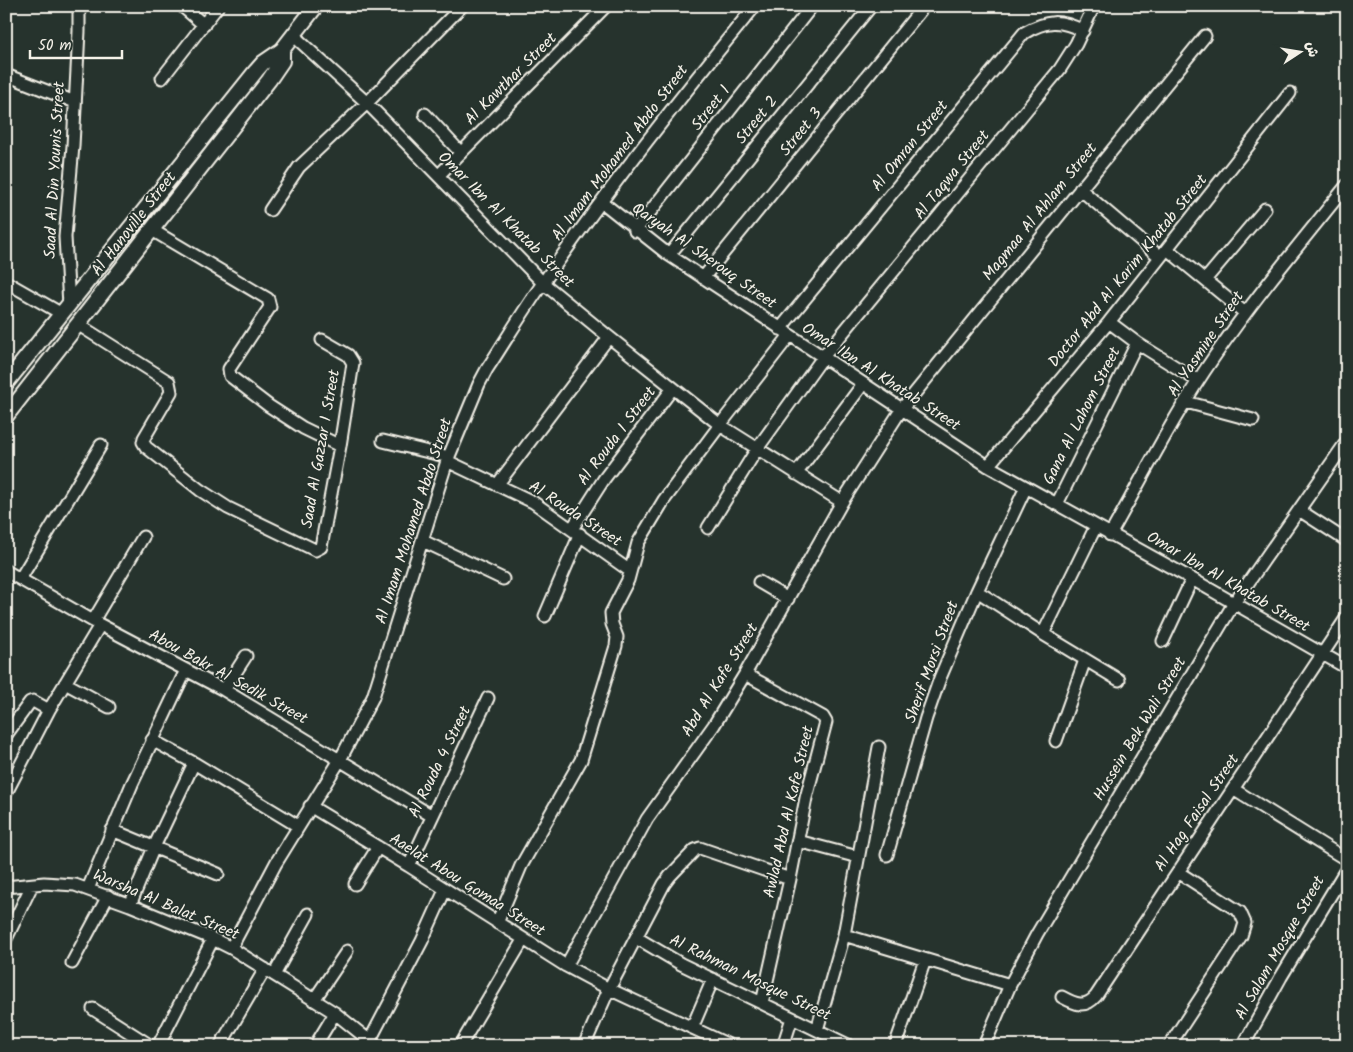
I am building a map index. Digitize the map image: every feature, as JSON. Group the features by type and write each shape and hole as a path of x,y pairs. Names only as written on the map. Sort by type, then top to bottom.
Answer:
{"street":[{"name":"Saad Al Din Younis Street","path":"65,310 65,236 74,146 79,32 78,6"},
{"path":"182,6 204,24"},
{"path":"162,78 218,6"},
{"name":"Al Hanoville Street","path":"6,382 260,67 272,55 282,50 316,6"},
{"path":"270,210 299,167 366,103 462,6"},
{"name":"Al Kawthar Street","path":"439,175 606,6"},
{"name":"Al Imam Mohamed Abdo Street","path":"231,948 276,863 340,760 366,713 379,682 448,459 487,368 543,283 602,202 705,67 756,6"},
{"name":"Street 1","path":"636,230 812,6"},
{"name":"Street 2","path":"668,255 871,6"},
{"name":"Street 3","path":"703,278 924,6"},
{"name":"Al Taqwa Street","path":"708,528 757,449 823,358 1060,69 1083,31 1094,6"},
{"name":"Al Omran Street","path":"785,332 1024,33 1038,25 1053,22 1068,24 1083,31"},
{"name":"Omar Ibn Al Khatab Street","path":"294,35 439,175 543,283 720,425 785,332 988,466 1192,579 1321,655 1347,668"},
{"name":"Magmaa Al Ahlam Street","path":"901,410 1206,36"},
{"name":"Al Hanoville Street","path":"6,416 276,70 282,61 282,50"},
{"path":"6,75 75,102"},
{"name":"Doctor Abd Al Karim Khatab Street","path":"988,466 1109,322 1290,93"},
{"path":"425,114 461,153"},
{"name":"Al Yasmine Street","path":"1110,535 1198,381 1245,313 1347,184"},
{"path":"1080,189 1164,253 1205,280 1245,313"},
{"name":"Qaryah Al Sherouq Street","path":"602,202 668,255 785,332"},
{"path":"1205,280 1265,209"},
{"path":"152,230 268,299 270,307 229,369 230,376 269,406 303,428 340,446"},
{"path":"6,282 65,310"},
{"path":"1109,322 1137,343 1198,381"},
{"name":"Saad Al Gazzar 1 Street","path":"79,324 169,382 171,392 144,438 143,442 146,446 200,490 228,508 316,550 319,548 340,446 353,362 348,355 322,340"},
{"path":"497,486 608,337"},
{"name":"Gana Al Lahom Street","path":"1056,504 1137,343"},
{"path":"796,474 863,384"},
{"name":"Al Rouda 1 Street","path":"545,616 576,532 604,479 673,388"},
{"path":"1186,402 1253,420"},
{"name":"Abd Al Kafe Street","path":"566,966 647,819 714,725 842,502 901,410"},
{"path":"497,923 521,866 582,760 616,646 617,637 612,624 612,613 626,583 638,543 664,500 720,425 842,502"},
{"name":"Al Rouda Street","path":"383,441 448,459 497,486 533,502 630,570"},
{"name":"Hussein Bek Wali Street","path":"984,1046 1010,985 1037,934 1234,603 1347,441"},
{"path":"20,579 101,445"},
{"name":"Sherif Morsi Street","path":"887,855 937,686 976,591 1026,487"},
{"path":"1299,510 1347,541"},
{"path":"1043,634 1096,526"},
{"path":"6,792 143,537"},
{"path":"423,541 503,579"},
{"name":"Abou Bakr Al Sedik Street","path":"6,571 96,623 224,690 432,816"},
{"path":"1163,641 1192,579"},
{"path":"759,582 788,598"},
{"path":"976,591 1119,680"},
{"name":"Al Hag Faisal Street","path":"1062,997 1077,1004 1088,1003 1092,1000 1347,617"},
{"path":"224,690 246,656"},
{"path":"1056,741 1085,660"},
{"path":"88,889 152,740 186,670"},
{"name":"Awlad Abd Al Kafe Street","path":"745,674 823,716 826,720 806,798 762,1003"},
{"path":"65,682 108,707"},
{"name":"Al Rouda 4 Street","path":"409,866 488,698"},
{"path":"6,735 30,702 33,701 49,710"},
{"path":"152,740 298,826"},
{"path":"817,1030 844,935 879,747"},
{"path":"130,904 154,847 194,763"},
{"path":"1233,789 1347,860"},
{"name":"Aaelat Abou Gomaa Street","path":"310,806 409,866 566,966 609,989 731,1046"},
{"path":"112,830 218,874"},
{"path":"798,842 858,857"},
{"path":"356,884 378,847"},
{"path":"584,1046 609,989 664,884 695,850 700,848 790,879"},
{"name":"Al Salam Mosque Street","path":"1243,1046 1281,977 1344,880 1347,868"},
{"path":"1168,1046 1242,936 1245,923 1240,912 1178,872"},
{"name":"Warsha Al Balat Street","path":"6,887 61,883 75,885 130,904 231,948 335,1013 373,1043"},
{"path":"6,939 32,885"},
{"path":"373,1043 445,890"},
{"path":"72,964 108,896"},
{"path":"220,1046 308,914"},
{"path":"844,935 1010,985"},
{"name":"Al Rahman Mosque Street","path":"637,938 681,964 850,1046"},
{"path":"158,1046 212,939"},
{"path":"460,1046 523,940"},
{"path":"314,1000 347,951"},
{"path":"895,1046 926,960"},
{"path":"692,1028 713,979"},
{"path":"93,1009 151,1046"},
{"path":"315,1046 335,1013"},
{"path":"783,1046 792,1018"}]}
